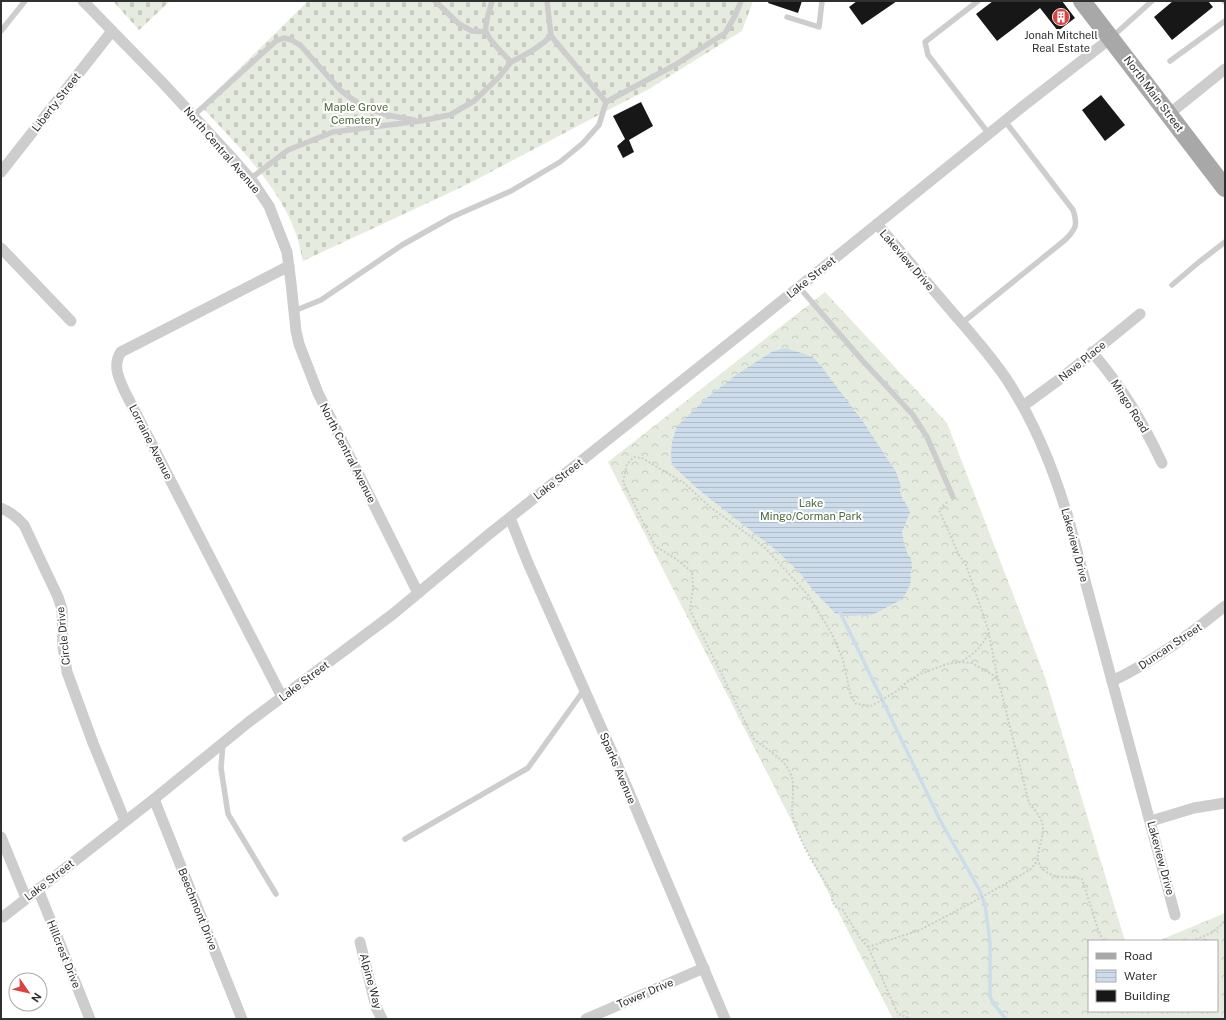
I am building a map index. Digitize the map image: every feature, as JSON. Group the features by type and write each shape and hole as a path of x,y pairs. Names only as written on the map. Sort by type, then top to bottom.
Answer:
{"main road":[{"name":"North Main Street","path":"1082,1 1225,188"}],"street":[{"name":"North Central Avenue","path":"83,1 193,116 250,179 269,206 287,252 296,331 299,344 318,393 418,592"},
{"name":"Liberty Street","path":"1,172 112,31"},
{"name":"Lake Street","path":"3,917 154,799 250,721 388,618 510,518 1005,121 1111,38"},
{"path":"1169,114 1225,69"},
{"name":"Lakeview Drive","path":"877,224 962,323 1008,381 1040,442 1064,505 1175,915"},
{"path":"1,248 71,321"},
{"name":"Lorraine Avenue","path":"282,697 125,392 117,373 116,362 121,352 289,266"},
{"name":"Nave Place","path":"1022,406 1140,314"},
{"name":"Mingo Road","path":"1092,352 1118,384 1137,412 1162,463"},
{"name":"Circle Drive","path":"1,508 9,511 24,525 58,597 62,610 63,647 68,672 93,743 125,821"},
{"name":"Sparks Avenue","path":"510,518 534,577 725,1019"},
{"name":"Duncan Street","path":"1112,681 1134,670 1156,656 1225,606"},
{"name":"Beechmont Drive","path":"154,799 242,1019"},
{"path":"1150,821 1194,808 1225,803"},
{"path":"1,837 26,898"},
{"name":"Hillcrest Drive","path":"38,889 90,1019"},
{"name":"Alpine Way","path":"360,942 376,1007 382,1019"},
{"name":"Tower Drive","path":"586,1019 704,968"}],"lane":[{"path":"1,31 25,1"},
{"path":"435,1 459,24 472,31 486,32"},
{"path":"492,1 487,18 486,32 511,62"},
{"path":"547,1 551,36 606,102"},
{"path":"294,311 321,300 402,245 452,217 511,191 560,162 583,143 599,125 606,102 675,65 725,33 735,16 741,1"},
{"path":"787,17 819,27 822,1"},
{"path":"978,1 925,42 928,55 989,134"},
{"path":"1111,38 1152,1"},
{"path":"1170,61 1225,21"},
{"path":"250,179 288,150 333,132 420,121 450,115 474,101 511,62 528,54 551,36"},
{"path":"193,116 276,41 284,38 292,40 301,46 340,90 363,106 387,115 420,121"},
{"path":"962,323 1065,240 1074,232 1077,221 1073,210 1005,121"},
{"path":"1172,285 1225,242"},
{"path":"799,287 913,416 927,437 953,497"},
{"path":"405,839 528,768 584,690"},
{"path":"224,743 221,768 228,814 276,894"}],"path":[{"path":"912,1019 898,1014 868,947 860,938 843,910 836,907 832,901 833,894 804,846 794,824 791,810 794,782 790,772 773,752 762,746 753,738 690,610 693,587 692,572 676,558 654,546 623,482 626,464 634,457 642,458 684,483 701,500 767,550 808,595 832,634 843,660 851,697 856,704 872,705 885,699 909,680 920,674 961,662 978,650 989,633"},
{"path":"953,497 939,510 960,557 965,562 989,633 998,678 1029,803 1040,817 1043,828 1038,860 1040,866 1048,873 1055,876 1074,877 1082,880 1103,940"},
{"path":"961,662 972,663 998,678"},
{"path":"868,947 920,930 985,896 1030,870 1038,860"},
{"path":"1194,940 1211,933 1225,922"}],"green space":[{"path":"113,1 170,1 139,30"},
{"name":"Maple Grove Cemetery","path":"308,1 753,1 742,31 649,89 464,186 303,261 299,242 291,221 270,185 257,168 201,106"},
{"name":"Lake Mingo/Corman Park","path":"825,292 947,423 1045,677 1125,940 1088,940 1088,1012 1218,1012 1218,940 1160,940 1225,913 1225,1019 893,1019 608,462"}],"water":[{"path":"785,348 814,358 821,366 862,420 896,472 901,486 900,491 903,501 910,512 902,532 908,555 911,558 912,568 910,585 901,600 872,615 848,616 835,613 812,589 800,573 776,550 699,490 672,465 672,442 677,426 709,396 736,375 773,351"}],"building":[{"path":"769,1 802,1 798,13 768,3"},
{"path":"857,1 897,1 862,25 849,7"},
{"path":"993,1 1062,1 1075,18 1058,31 1040,8 997,41 976,14"},
{"path":"1173,1 1208,1 1213,7 1172,40 1154,17"},
{"path":"1101,95 1125,125 1105,141 1082,110"},
{"path":"641,102 653,126 629,140 634,152 623,158 617,146 625,139 613,116"}],"waterway":[{"path":"840,612 940,820 980,891 985,905 990,942 990,996 993,1003 1006,1019"}],"place":[{"name":"Jonah Mitchell Real Estate","path":"1061,17"}]}
